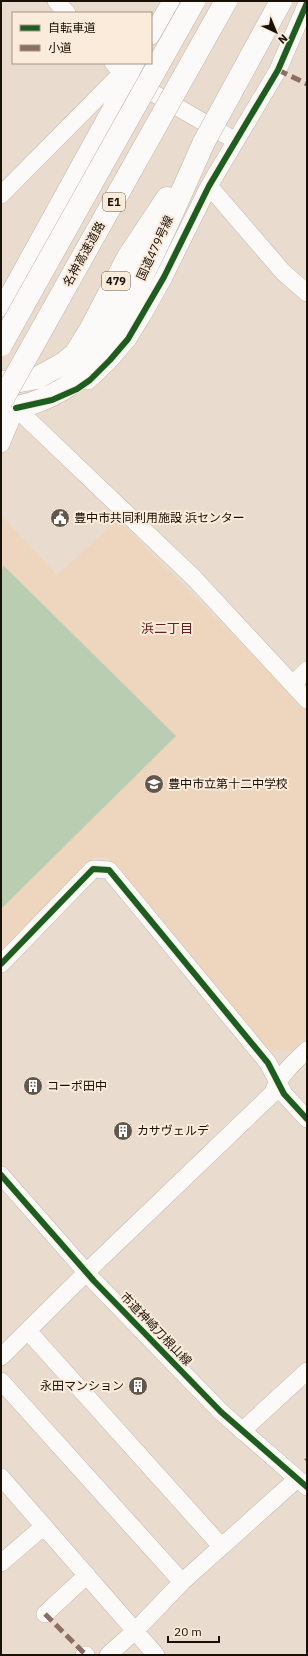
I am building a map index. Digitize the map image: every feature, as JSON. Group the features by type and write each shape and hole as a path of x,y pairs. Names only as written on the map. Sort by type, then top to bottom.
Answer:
{"highway":[{"name":"E1","path":"1,345 194,1"},
{"name":"名神高速道路","path":"6,406 226,1"},
{"name":"国道479号線","path":"6,406 46,397 79,378 90,366 108,341 148,267 204,142 281,1"},
{"name":"国道479号線","path":"1,382 37,378 64,363 75,354 90,330 128,257 204,142"}],"street":[{"path":"56,1 66,12"},
{"path":"152,34 171,1"},
{"path":"6,406 52,400 66,395 90,380 128,339 164,277 209,186 278,70 307,3"},
{"path":"114,64 127,78 236,141"},
{"path":"1,308 135,64"},
{"path":"1,195 115,80 127,78"},
{"path":"209,186 284,272 307,293"},
{"path":"1,444 6,406"},
{"path":"6,406 194,578 307,700"},
{"path":"293,684 307,670"},
{"path":"1,964 93,869 109,870 268,1064 284,1094 307,1119"},
{"path":"1,1357 272,1094 277,1081 285,1070 307,1050"},
{"name":"市道神崎刀根山線","path":"1,1175 87,1273 221,1412 302,1483"},
{"path":"28,1331 221,1546"},
{"path":"242,1431 307,1371"},
{"path":"1,1381 182,1582"},
{"path":"1,1477 136,1630 156,1655"},
{"path":"108,1655 136,1630 182,1582 276,1499 283,1490 302,1483"},
{"path":"1,1564 44,1526"},
{"path":"45,1614 87,1575"}],"shaded area":[{"name":"豊中市立第十二中学校","path":"1,515 57,575 118,520 307,710 307,1036 292,1051 267,1049 107,857 95,857 1,949"}],"green space":[{"path":"4,566 176,736 1,909 1,571"}],"marked path":[{"path":"278,70 307,84"},
{"path":"45,1614 86,1655"}],"cycle path":[{"path":"16,408 52,400 77,389 90,380 128,339 164,277 209,186 278,70 307,3"},
{"path":"1,964 93,869 109,870 268,1063 284,1094 307,1119"},
{"path":"1,1175 94,1281 221,1412 307,1487"}],"place":[{"name":"豊中市共同利用施設 浜センター","path":"60,518"},
{"name":"豊中市立第十二中学校","path":"154,784"},
{"name":"コーポ田中","path":"33,1086"},
{"name":"カサヴェルデ","path":"123,1131"},
{"name":"永田マンション","path":"138,1386"}],"district":[{"name":"浜二丁目","path":"167,628"}]}
